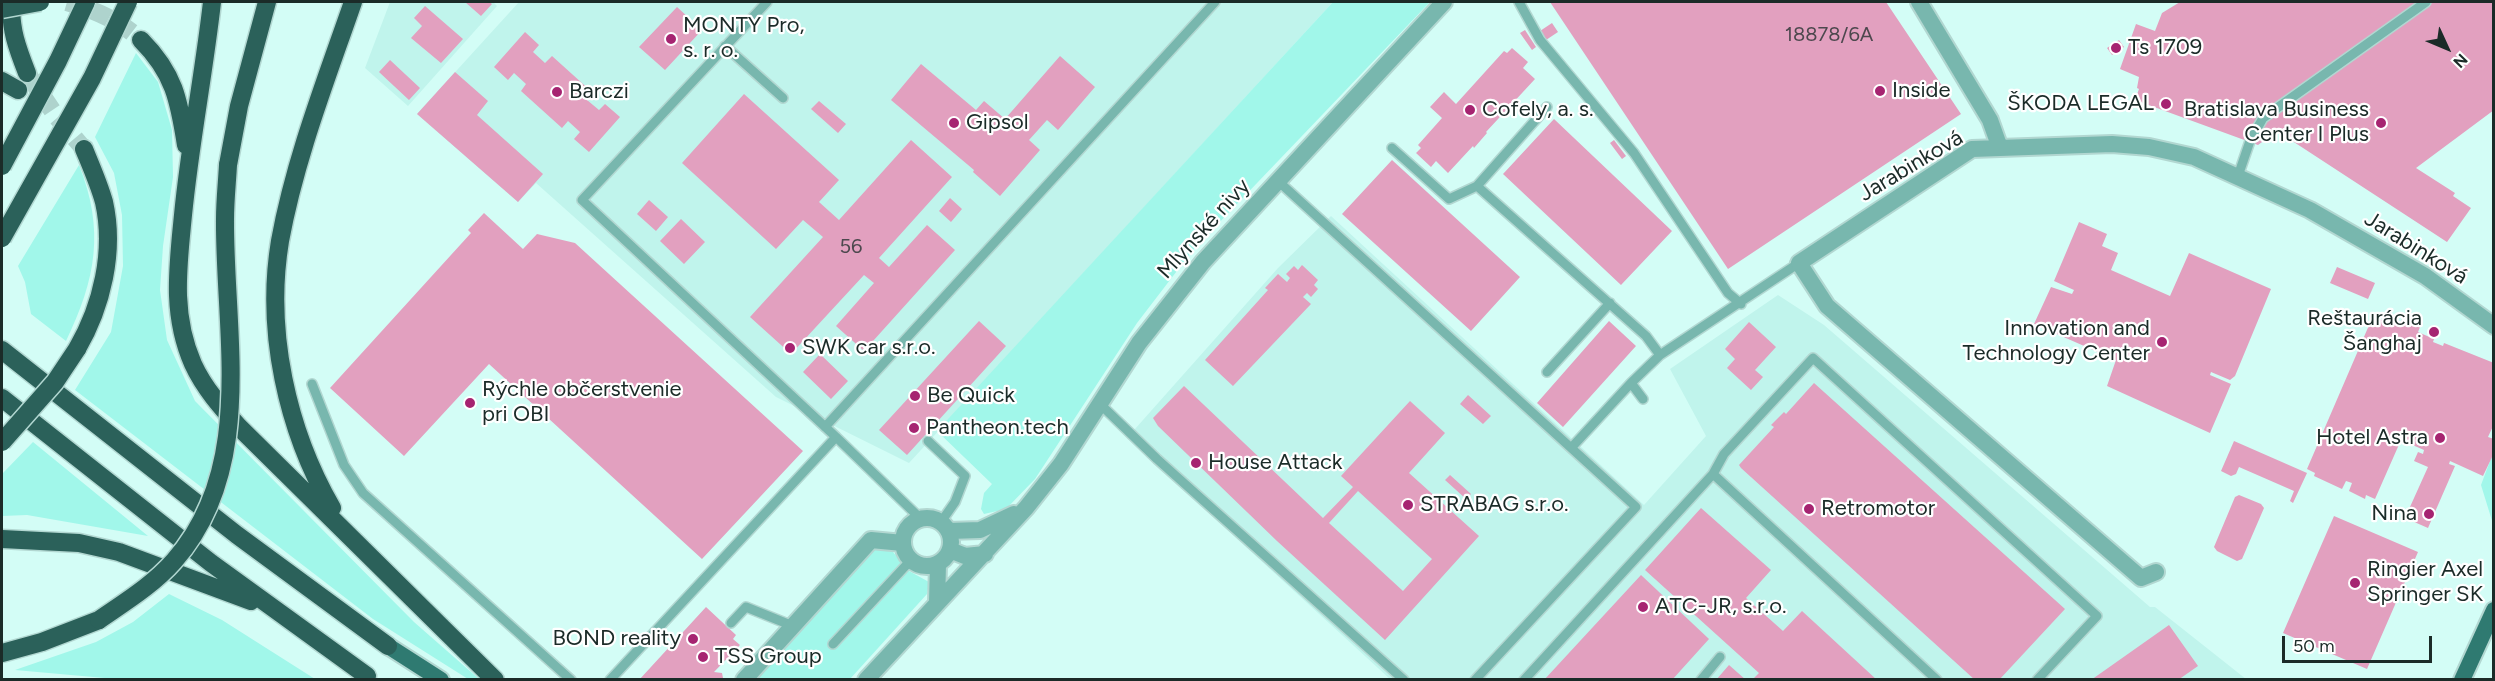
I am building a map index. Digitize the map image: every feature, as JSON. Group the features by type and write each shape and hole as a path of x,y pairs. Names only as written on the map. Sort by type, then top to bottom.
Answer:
{"highway":[{"path":"12,2 11,13 15,43 27,73"},
{"path":"2,9 41,2"},
{"path":"2,166 58,62 86,2"},
{"path":"2,238 86,88 128,2"},
{"path":"212,2 188,159 176,289 182,330 193,364 211,396 239,427 495,680"},
{"path":"2,653 42,642 99,620 148,586 175,560 196,528 217,478 225,452 230,406 225,219 228,165 241,94 267,2"},
{"path":"343,528 319,486 302,447 282,372 277,327 276,281 280,242 291,190 353,2"},
{"path":"141,40 155,53 171,78 179,101 188,159"},
{"path":"2,81 18,90"},
{"path":"2,442 55,382 77,349 85,335 100,293 107,259 108,232 104,202 84,149"},
{"path":"2,350 237,535 388,646"},
{"path":"2,398 273,609 369,678"},
{"path":"2,539 80,543 119,552 273,609"}],"main road":[{"path":"2462,680 2493,610"},
{"path":"388,646 441,680"}],"street":[{"name":"Mlynské nivy","path":"866,680 986,554 1026,508 1061,464 1099,403 1172,299 1444,2"},
{"path":"1919,2 1990,120 2000,148"},
{"name":"Jarabinková","path":"1799,263 1972,149 2112,144 2149,147 2194,157 2310,210 2425,276 2493,326"},
{"path":"1799,263 1827,306 2141,578 2156,572"},
{"name":"Mlynské nivy","path":"921,519 929,518 945,526 991,527 1026,508"},
{"path":"921,519 909,526 903,543 905,552 911,560 924,566 938,564"},
{"path":"945,526 950,550"},
{"path":"744,680 871,540 903,543"},
{"path":"950,550 965,556 986,554"},
{"path":"937,603 938,564 950,550"}],"lane":[{"path":"767,2 582,200 825,426 921,519"},
{"path":"825,426 1215,2"},
{"path":"1519,2 1540,40 1634,153 1728,293 1741,304"},
{"path":"2238,176 2250,141 2262,118 2426,2"},
{"path":"725,46 783,98"},
{"path":"1392,147 1449,199 1476,186 1547,107"},
{"path":"1278,181 1636,507 1476,680"},
{"path":"1476,186 1646,336 1660,355"},
{"path":"1572,447 1660,355 1741,304 1799,263"},
{"path":"1547,372 1610,303"},
{"path":"1524,680 1713,474 1724,454 1812,358 2097,616 2037,680"},
{"path":"1631,383 1643,399"},
{"path":"312,384 344,465 363,493 571,680"},
{"path":"1099,403 1157,459 1404,680"},
{"path":"610,680 836,437"},
{"path":"928,441 965,476 945,526"},
{"path":"1713,474 1937,680"},
{"path":"833,644 911,560"},
{"path":"731,623 746,607 793,626"},
{"path":"1701,680 1720,657"}],"shaded area":[{"path":"390,2 493,2 497,6 408,106 365,68"},
{"path":"519,2 1333,2 909,463 776,397 536,183 518,202 417,114"},
{"path":"1331,216 1644,505 1706,436 1670,369 1778,295 1824,325 2150,607 2155,607 2246,679 1390,679 1127,438 1278,268"}],"green space":[{"path":"1333,2 1430,2 1193,250 1137,323 1035,479 1006,509 984,514 981,509 984,493 992,484 937,431"},
{"path":"136,53 158,82 172,130 173,177 163,246 160,290 167,340 195,401 414,622 479,679 468,679 373,619 75,390 111,332 123,266 122,215 114,173 95,137"},
{"path":"79,165 92,211 94,254 84,296 66,341 31,314 25,282 18,266"},
{"path":"33,442 148,536 27,515 2,516 2,474"},
{"path":"2493,453 2493,524 2481,485"},
{"path":"875,548 893,552 909,571 929,582 927,594 850,679 755,680"},
{"path":"169,594 222,620 315,679 127,680 15,670 96,642 133,622"}],"building":[{"path":"465,2 489,2 492,4 481,16"},
{"path":"1550,2 1886,2 1961,114 1728,269"},
{"path":"2180,2 2494,2 2494,110 2416,168 2455,193 2453,196 2471,208 2447,242 2277,131 2258,145 2135,100 2139,89 2137,88 2139,77 2120,69 2136,24 2155,31 2162,13"},
{"path":"425,6 463,39 441,63 411,38 422,26 414,18"},
{"name":"MONTY Pro, s. r. o.","path":"677,7 702,30 665,70 639,47"},
{"path":"1552,23 1558,32 1546,40 1540,31"},
{"path":"1525,30 1536,47 1532,50 1520,33"},
{"name":"Barczi","path":"525,32 539,45 533,52 545,63 552,56 593,93 587,100 599,110 605,104 620,117 589,152 574,139 580,132 568,121 562,128 521,91 526,84 514,73 508,80 494,67"},
{"name":"Ts 1709","path":"2119,40 2124,47 2112,55 2107,48"},
{"name":"Cofely, a. s.","path":"1512,48 1528,62 1523,68 1535,79 1474,148 1473,146 1448,173 1436,161 1431,167 1416,153 1421,148 1418,145 1442,118 1430,107 1444,92 1456,104 1504,51 1507,53"},
{"path":"1060,56 1095,87 1058,130 1047,120 1029,140 1040,150 1000,196 973,172 974,170 891,100 921,64 976,110 984,101 1005,119"},
{"path":"390,60 420,88 409,100 379,72"},
{"path":"455,72 488,101 477,115 543,174 518,202 417,114"},
{"path":"744,94 839,180 819,202 839,220 911,140 952,177 879,258 889,267 927,225 955,250 864,351 836,326 874,283 864,275 791,354 750,317 823,237 803,220 776,249 682,163"},
{"path":"819,101 846,124 838,133 811,109"},
{"path":"1554,119 1672,231 1621,285 1503,174"},
{"path":"1614,140 1626,156 1622,159 1610,143"},
{"path":"1392,160 1520,277 1471,331 1342,214"},
{"path":"950,198 962,209 951,222 939,211"},
{"path":"649,200 668,217 656,231 637,214"},
{"path":"484,213 523,249 537,234 575,243 803,451 702,559 489,364 404,456 330,388 471,233 468,230"},
{"path":"681,219 705,242 684,264 660,241"},
{"name":"Innovation and Technology Center","path":"2079,222 2107,234 2102,246 2118,253 2111,270 2170,296 2189,253 2271,289 2235,376 2230,380 2211,372 2210,375 2231,384 2210,433 2107,386 2116,360 2034,324 2051,287 2072,294 2074,290 2054,281"},
{"path":"1302,265 1318,280 1314,285 1318,289 1311,297 1307,293 1303,297 1311,304 1233,386 1205,360 1268,290 1265,288 1278,274 1287,282 1290,278 1286,274 1294,266 1298,270"},
{"path":"2337,267 2375,283 2368,299 2330,283"},
{"path":"2373,316 2382,320 2383,316 2400,324 2402,319 2420,327 2418,332 2434,339 2433,342 2443,346 2444,343 2494,363 2494,424 2488,437 2494,439 2494,453 2483,476 2450,461 2449,464 2455,466 2428,528 2405,518 2428,467 2414,461 2418,452 2423,454 2424,450 2401,440 2375,499 2366,495 2365,499 2349,491 2352,483 2346,481 2342,489 2314,476 2315,473 2307,469"},
{"path":"979,321 1006,346 907,455 879,430"},
{"path":"1609,321 1636,346 1563,427 1537,403"},
{"path":"1749,322 1776,347 1755,370 1763,377 1751,390 1727,368 1735,359 1725,349"},
{"path":"820,354 848,381 831,399 803,372"},
{"path":"1814,383 2065,609 1999,680 1975,680 1739,465 1774,427 1771,425 1784,412 1786,414"},
{"name":"STRABAG s.r.o.","path":"1184,386 1323,518 1353,487 1341,476 1410,401 1445,433 1409,473 1479,536 1385,640 1277,541 1158,426 1153,418","holes":["1358,491 1432,559 1403,591 1329,523"]},
{"path":"1468,395 1491,416 1483,424 1460,404"},
{"path":"2234,441 2307,473 2293,503 2290,501 2294,491 2239,467 2236,474 2231,476 2221,471"},
{"path":"1450,475 1471,494 1466,499 1445,480"},
{"path":"2239,495 2261,504 2264,508 2242,559 2237,561 2217,551 2214,547 2235,497"},
{"path":"1701,508 1771,570 1746,598 1783,631 1802,611 1877,680 1752,680 1759,673 1645,570"},
{"name":"Ringier Axel Springer SK","path":"2334,516 2418,552 2367,669 2283,633"},
{"name":"ATC-JR, s.r.o.","path":"1641,575 1709,639 1672,680 1544,680"},
{"path":"706,607 736,635 733,639 740,645 714,672 722,673 723,678 639,680"},
{"path":"2169,625 2198,666 2178,680 2091,680"},
{"path":"1729,665 1746,680 1716,680"}],"tunnel":[{"path":"67,2 106,16 141,40"},
{"path":"27,73 56,116 84,149"}],"place":[{"name":"MONTY Pro, s. r. o.","path":"671,39"},
{"name":"Ts 1709","path":"2116,48"},
{"name":"Inside","path":"1880,91"},
{"name":"Barczi","path":"557,92"},
{"name":"ŠKODA LEGAL","path":"2166,104"},
{"name":"Cofely, a. s.","path":"1470,110"},
{"name":"Gipsol","path":"954,123"},
{"name":"Bratislava Business Center I Plus","path":"2381,123"},
{"name":"Reštaurácia Šanghaj","path":"2434,332"},
{"name":"Innovation and Technology Center","path":"2162,342"},
{"name":"SWK car s.r.o.","path":"790,348"},
{"name":"Be Quick","path":"915,396"},
{"name":"Rýchle občerstvenie pri OBI","path":"470,403"},
{"name":"Pantheon.tech","path":"914,428"},
{"name":"Hotel Astra","path":"2440,438"},
{"name":"House Attack","path":"1196,463"},
{"name":"STRABAG s.r.o.","path":"1408,505"},
{"name":"Retromotor","path":"1809,509"},
{"name":"Nina","path":"2429,514"},
{"name":"Ringier Axel Springer SK","path":"2355,583"},
{"name":"ATC-JR, s.r.o.","path":"1643,607"},
{"name":"BOND reality","path":"693,639"},
{"name":"TSS Group","path":"703,657"}]}
